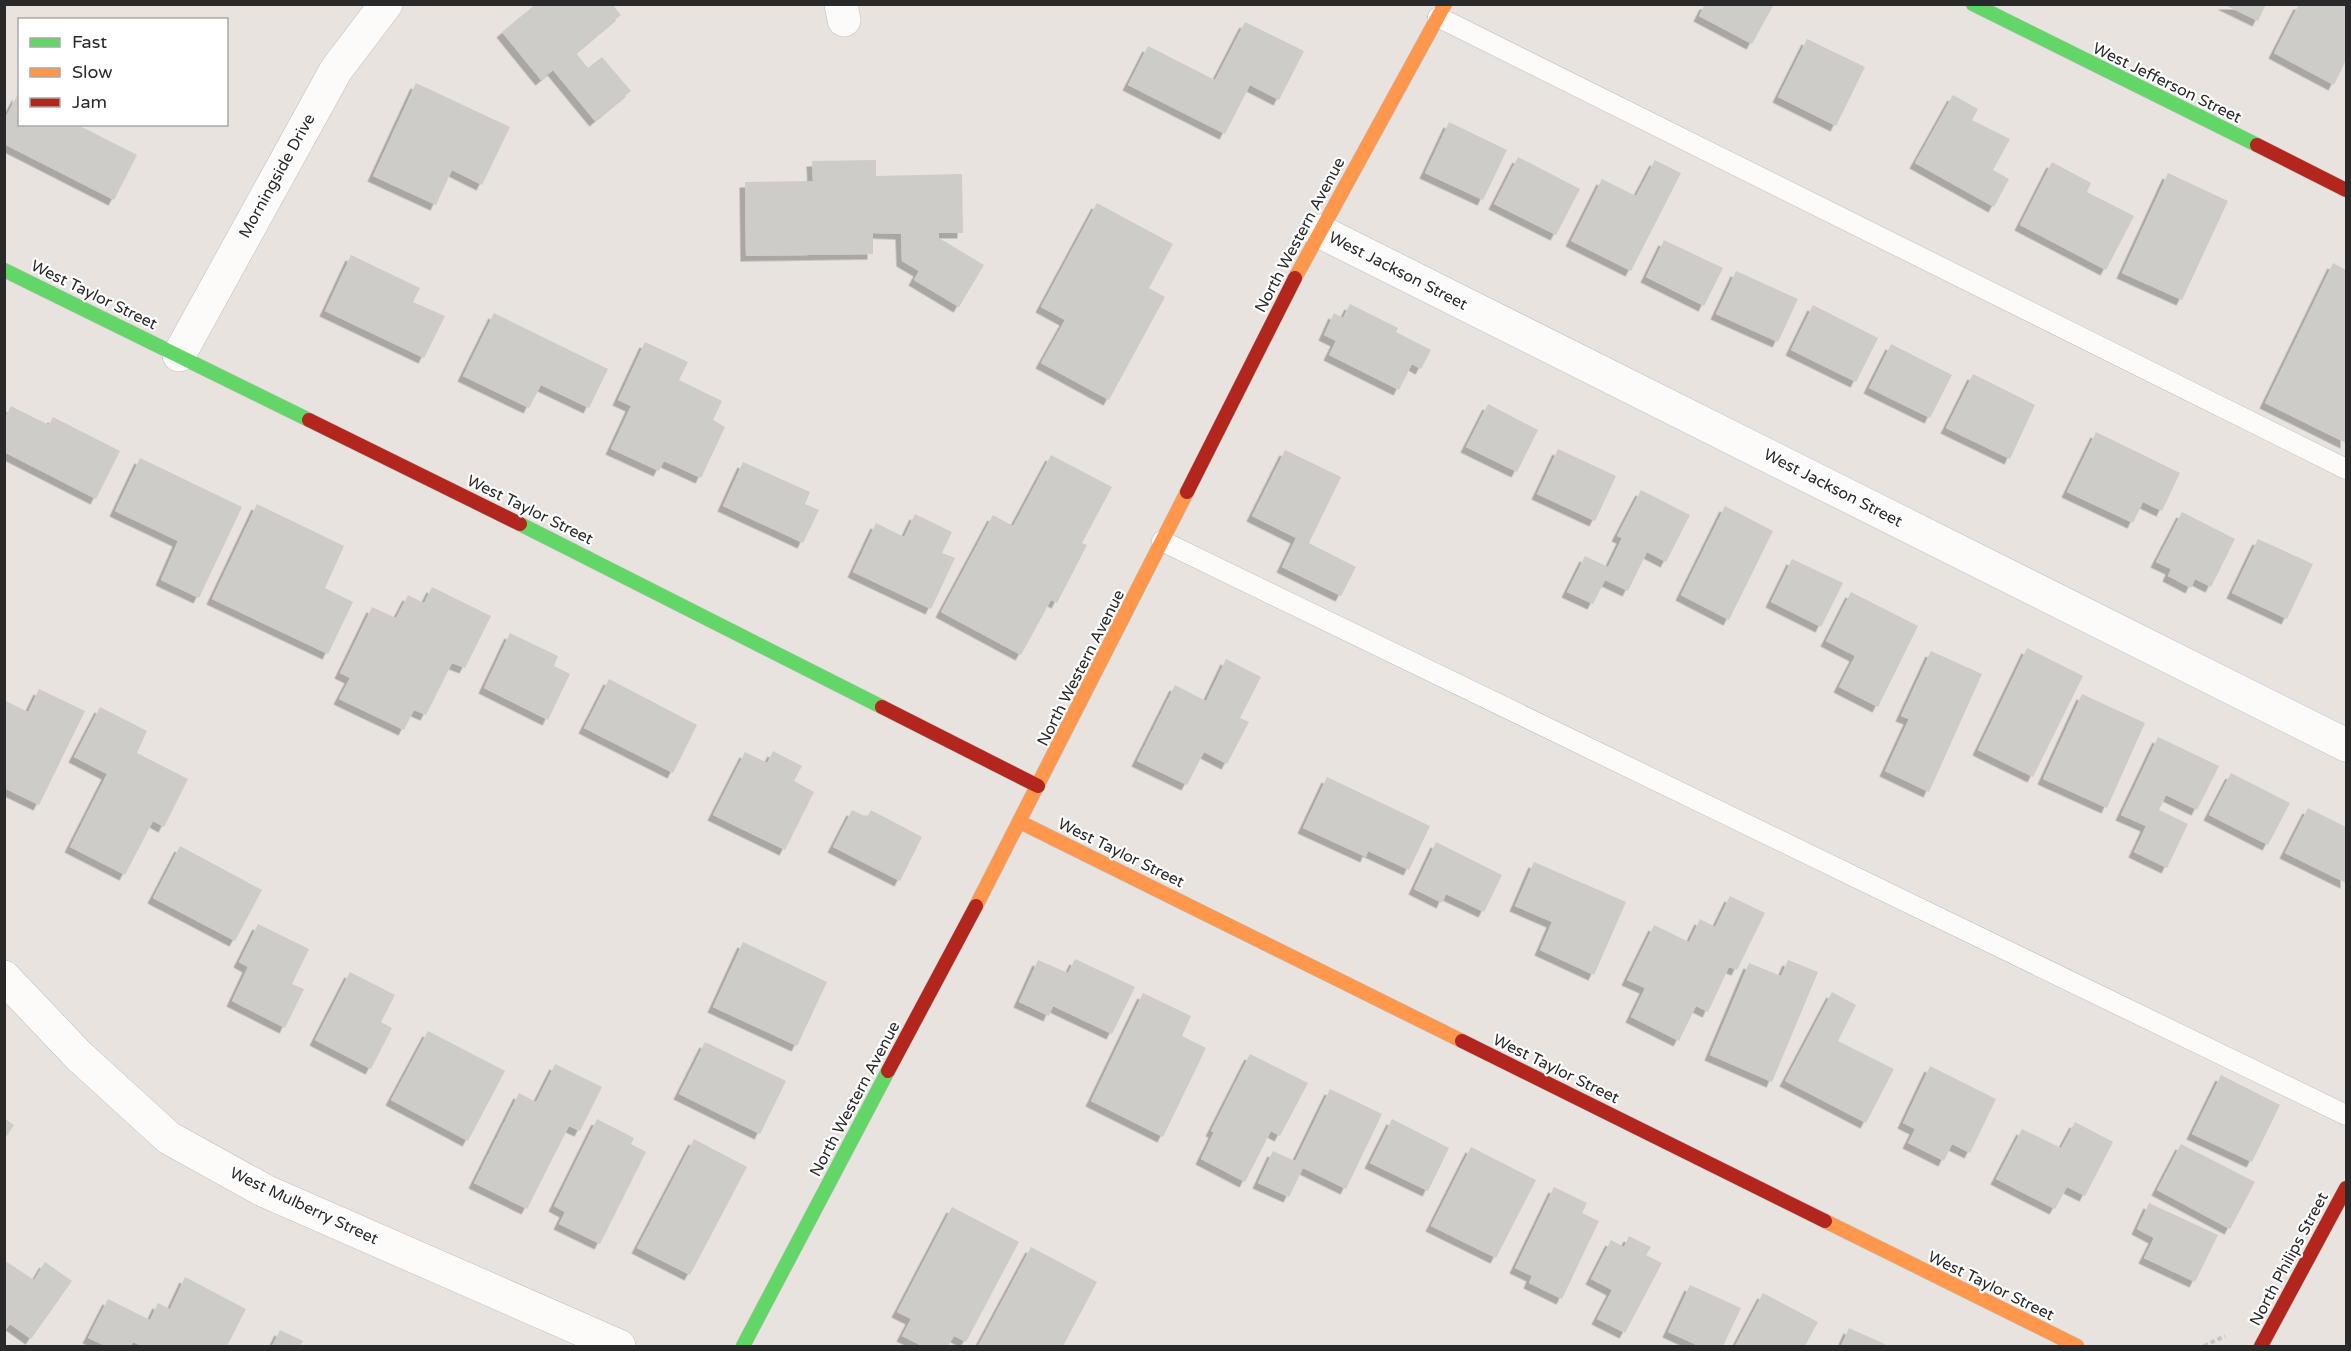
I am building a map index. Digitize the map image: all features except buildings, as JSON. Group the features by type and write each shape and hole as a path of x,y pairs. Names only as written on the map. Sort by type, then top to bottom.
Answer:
{"street":[{"name":"Morningside Drive","path":"179,355 336,70 386,4"},
{"name":"West Jefferson Street","path":"1973,4 2346,190"},
{"name":"North Western Avenue","path":"743,1347 1020,822 1319,231 1442,11"},
{"name":"West Jackson Street","path":"1319,231 2346,745"},
{"name":"West Taylor Street","path":"4,270 675,601 1038,786"},
{"name":"West Taylor Street","path":"1020,822 2077,1347"},
{"name":"West Mulberry Street","path":"4,977 79,1056 169,1138 265,1191 619,1347"},
{"name":"North Philips Street","path":"2261,1347 2346,1188"}],"lane":[{"path":"1442,11 2346,469"},
{"path":"1162,541 2346,1116"}],"traffic: fast":[{"path":"1973,4 2257,145"},
{"path":"4,270 309,420"},
{"path":"520,524 882,707"},
{"path":"743,1346 888,1071"}],"traffic: slow":[{"path":"1295,278 1445,4"},
{"path":"976,906 1187,492"},
{"path":"1020,822 1462,1041"},
{"path":"1825,1221 2077,1346"}],"traffic: jam":[{"path":"2257,145 2346,190"},
{"path":"1187,492 1295,278"},
{"path":"309,420 520,524"},
{"path":"882,707 1038,786"},
{"path":"888,1071 976,906"},
{"path":"1462,1041 1825,1221"},
{"path":"2261,1346 2346,1188"}]}
